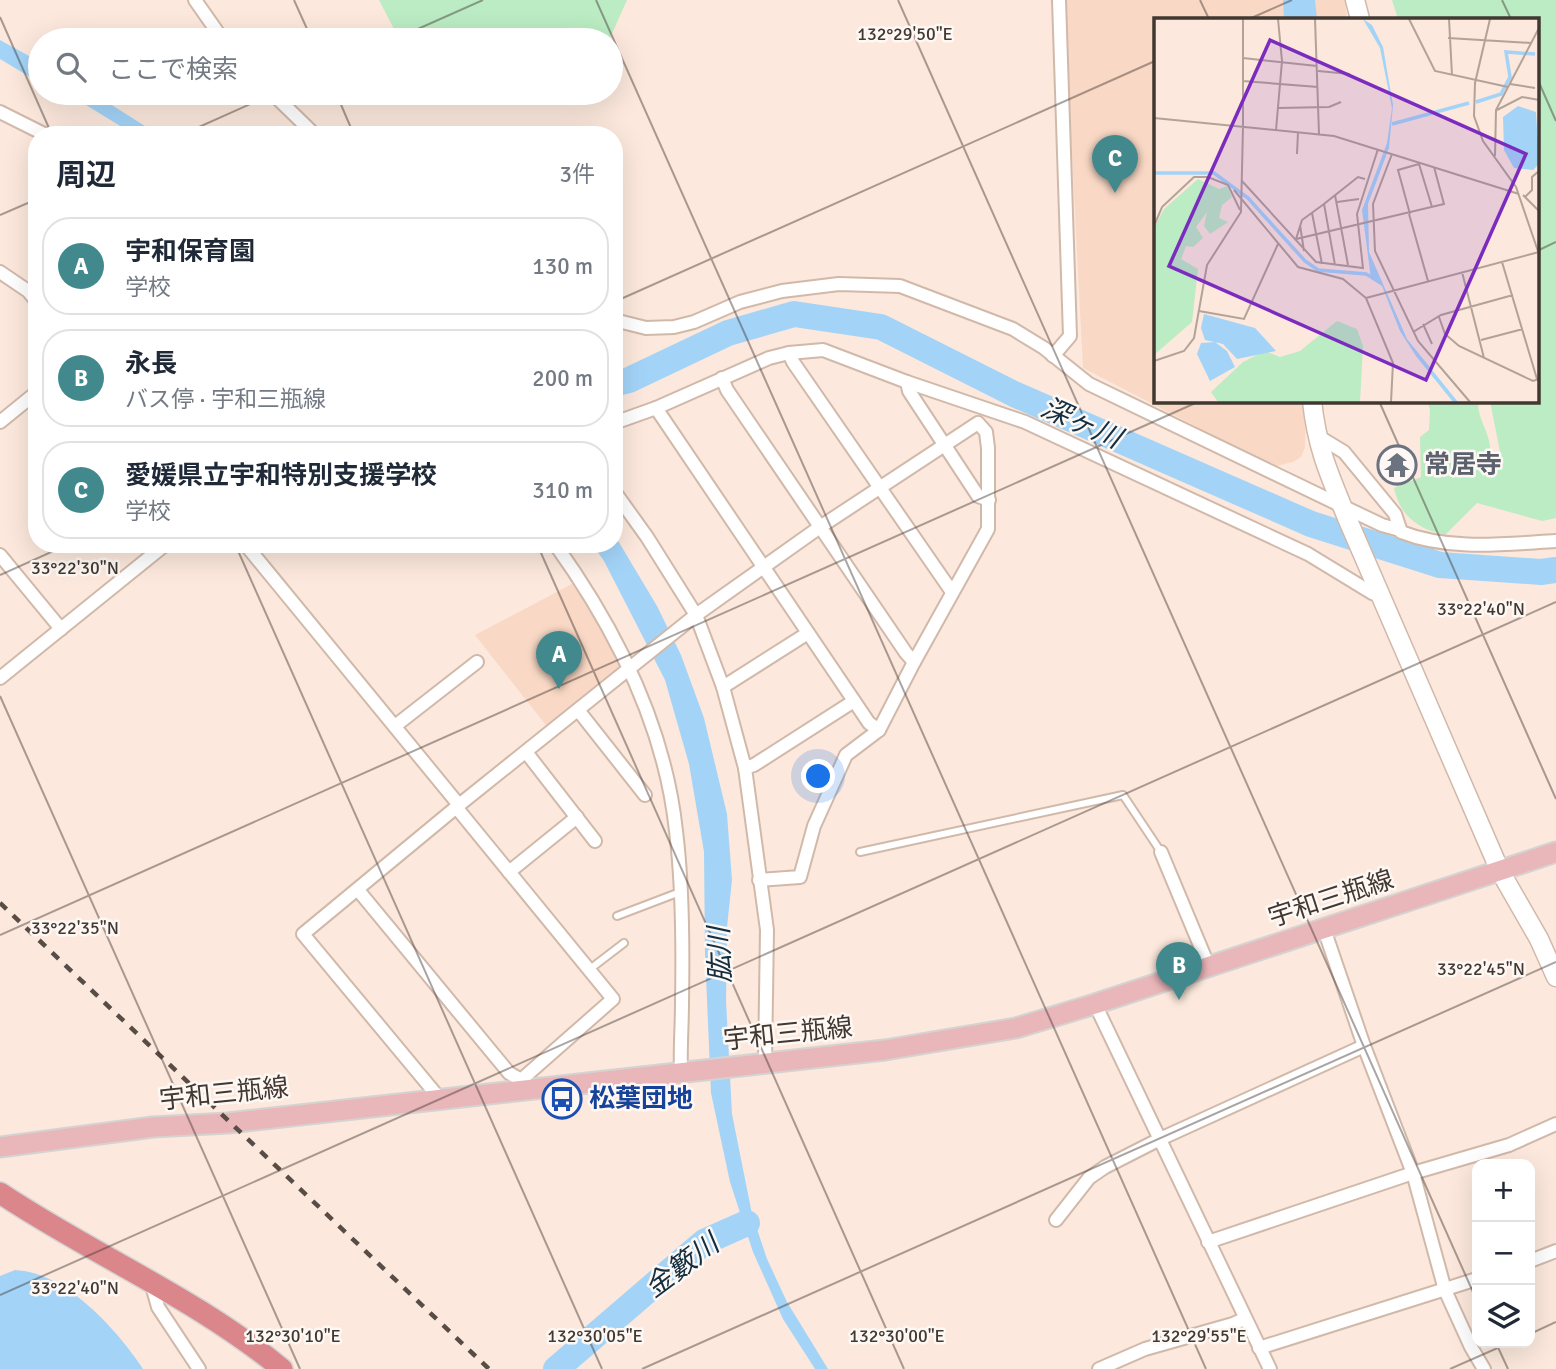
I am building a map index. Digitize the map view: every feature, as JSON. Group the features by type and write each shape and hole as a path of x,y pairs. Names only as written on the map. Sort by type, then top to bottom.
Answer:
{"highway":[{"path":"0,1193 50,1227 151,1281 247,1340 282,1369"}],"main road":[{"name":"宇和三瓶線","path":"0,1147 153,1127 228,1123 440,1099 522,1085 685,1071 886,1049 1016,1028 1556,852"}],"street":[{"path":"195,0 215,28"},
{"path":"1053,356 1070,336 1059,0"},
{"path":"1355,0 1360,18"},
{"path":"284,105 306,126"},
{"path":"0,112 28,126"},
{"path":"0,272 28,291"},
{"path":"623,322 646,328 674,327 694,322 740,302 782,291 839,284 900,286 1013,329 1089,384 1344,512 1414,537 1441,543 1509,544 1556,541"},
{"path":"623,420 769,358 823,350 1025,422 1282,541 1372,593 1379,590"},
{"path":"789,353 952,592"},
{"path":"722,378 727,390 914,662"},
{"path":"907,382 909,391 978,496 989,500"},
{"path":"0,422 28,399"},
{"path":"1312,402 1316,435 1324,465 1500,871 1539,939 1556,977"},
{"path":"759,880 800,877 814,826 846,755 878,730 988,529 986,432 978,424 972,404"},
{"path":"656,408 869,723 878,730"},
{"path":"440,1099 303,934 696,615 820,527 978,424"},
{"path":"1316,435 1344,452 1395,514 1400,530"},
{"path":"623,503 648,537 696,615 723,687 744,768 767,930 760,1063"},
{"path":"0,678 155,553"},
{"path":"253,553 613,999 522,1085 509,1073 358,890"},
{"path":"561,553 605,620 631,668 667,774 676,831 680,892 680,1038 685,1071"},
{"path":"0,555 61,629"},
{"path":"723,687 808,633"},
{"path":"395,726 477,662"},
{"path":"744,768 754,765 854,701"},
{"path":"578,710 645,795"},
{"path":"526,751 595,841"},
{"path":"509,872 577,817"},
{"path":"1161,852 1209,967"},
{"path":"1324,929 1364,1046 1413,1173 1445,1290 1471,1348 1485,1369"},
{"path":"1095,1004 1270,1369"},
{"path":"1056,1220 1089,1178 1105,1167 1364,1046"},
{"path":"1208,1242 1413,1173 1509,1144 1556,1124"},
{"path":"1535,1259 1556,1251"},
{"path":"151,1281 158,1307 199,1369"},
{"path":"1259,1348 1472,1281"},
{"path":"1099,1369 1145,1349 1233,1325 1244,1319"}],"lane":[{"path":"860,852 1123,795 1161,852"},
{"path":"617,916 680,892"},
{"path":"589,970 624,943"}],"shaded area":[{"path":"1064,0 1345,0 1347,18 1154,18 1154,402 1306,402 1305,447 1301,457 1277,466 1267,463 1083,368"},
{"path":"572,584 600,622 622,670 549,729 475,635"}],"green space":[{"path":"379,0 627,0 614,28 393,28"},
{"path":"1392,0 1556,0 1556,518 1542,521 1477,503 1445,535 1426,529 1412,520 1397,498 1394,488 1421,477 1420,437 1429,430 1430,409 1427,402 1478,402 1479,413 1489,440 1494,474 1502,462 1490,402 1538,402 1538,18 1398,18"}],"water":[{"path":"1283,0 1315,0 1317,18 1284,18"},
{"path":"0,40 28,55 28,76 0,59"},
{"path":"86,105 112,105 145,126 120,126"},
{"name":"肱川","path":"623,549 657,606 681,655 704,718 727,814 732,880 727,927 726,1001 732,1114 752,1214 767,1259 787,1302 828,1369 815,1369 783,1319 753,1252 730,1182 711,1093 704,852 689,764 665,680 598,553 623,553"},
{"path":"15,1270 34,1273 71,1292 105,1321 143,1369 0,1369 0,1276"}],"waterway":[{"name":"深ヶ川","path":"623,382 728,333 794,314 881,327 1014,394 1311,524 1440,565 1541,572 1556,570"},
{"name":"金籔川","path":"556,1369 704,1242 747,1223"}],"railway":[{"path":"0,903 489,1369"}],"place":[{"name":"愛媛県立宇和特別支援学校","path":"1115,193"},
{"name":"常居寺","path":"1397,465"},
{"name":"宇和保育園","path":"559,689"},
{"name":"永長","path":"1179,1000"},
{"name":"松葉団地","path":"562,1099"}]}
